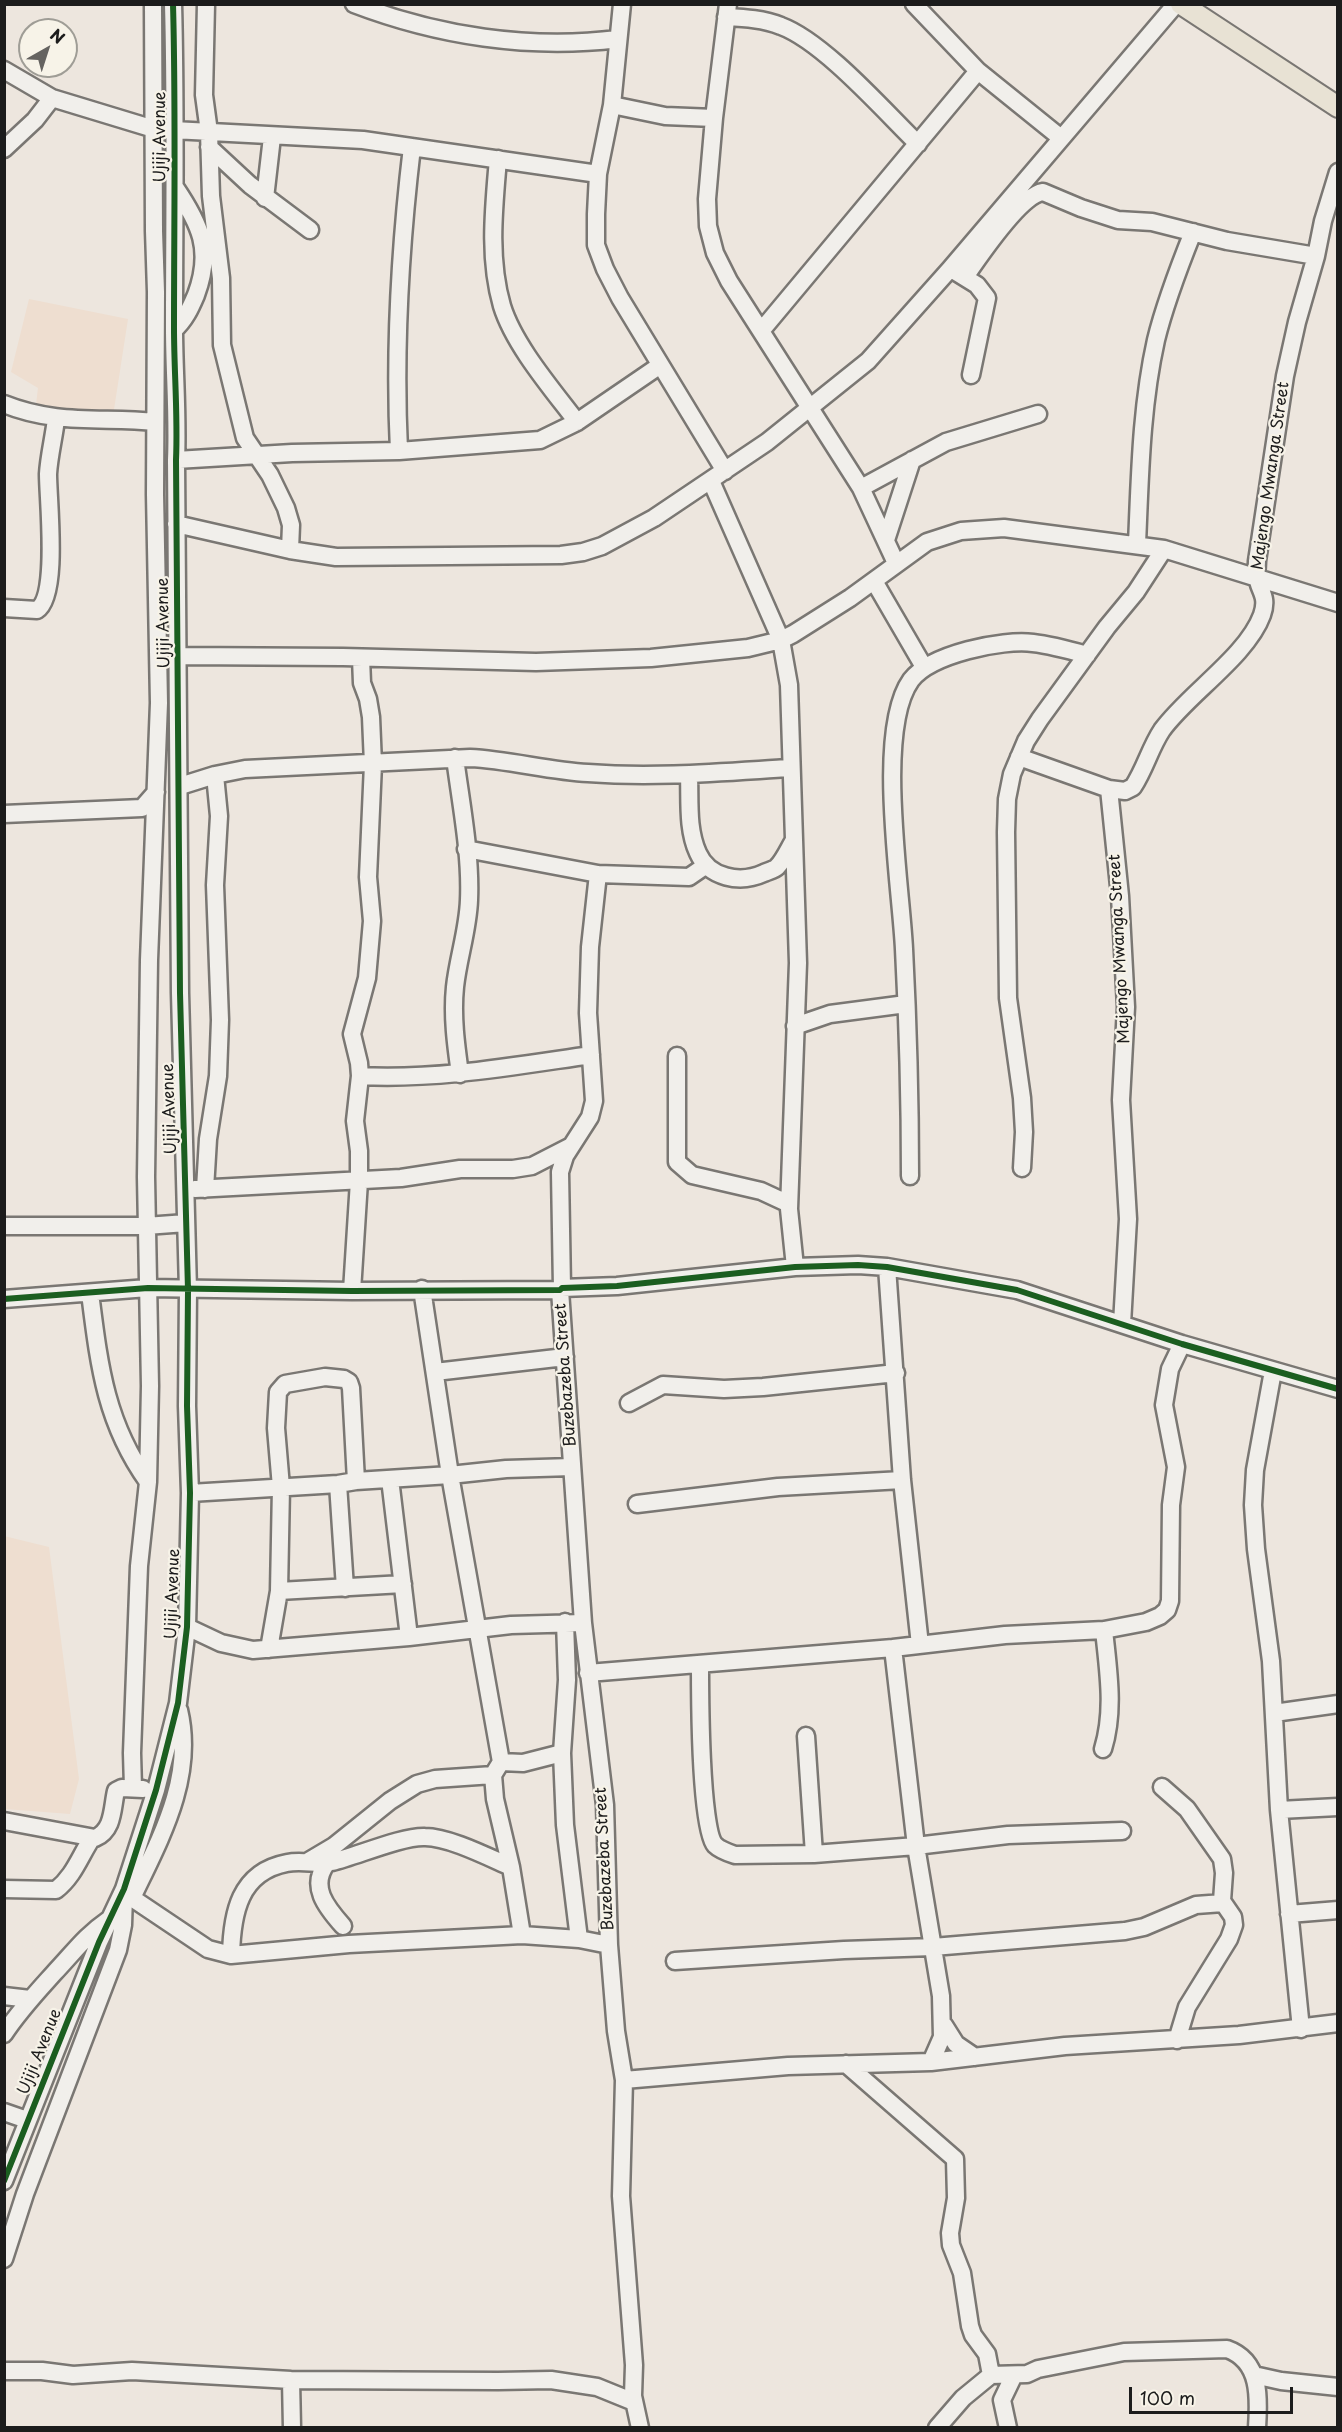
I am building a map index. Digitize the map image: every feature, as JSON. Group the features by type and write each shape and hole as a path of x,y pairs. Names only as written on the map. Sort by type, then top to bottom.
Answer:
{"main road":[{"path":"1181,4 1338,107"}],"street":[{"path":"133,1788 132,1753 139,1569 148,1482 150,1386 146,1226 149,960 159,692 153,4"},
{"name":"Ujiji Avenue","path":"4,2259 25,2194 118,1950 128,1894 178,1703 187,1627 190,1493 187,1406 187,1190 181,1004 173,4"},
{"path":"206,4 204,67 211,196 221,278 222,345 244,438 270,475 286,508 291,525 290,550"},
{"path":"354,4 394,19 499,39 577,44 618,39"},
{"path":"622,4 612,105 598,174 597,245 605,269 659,366 725,471"},
{"path":"914,4 978,70 1061,138"},
{"path":"958,273 1061,138 1139,51 1176,4"},
{"path":"896,563 865,486 810,410 729,281 715,253 708,226 707,199 727,11 782,26 801,36 851,77 918,144"},
{"path":"4,70 52,99 153,129 175,129 209,140 272,137 337,138 498,159 576,173 598,174"},
{"path":"761,331 978,70"},
{"path":"4,149 35,120 52,99"},
{"path":"612,105 665,116 714,118"},
{"path":"265,198 272,137"},
{"path":"209,140 265,198 310,230"},
{"path":"399,451 396,353 404,224 412,147"},
{"path":"498,159 493,248 496,280 502,307 522,346 577,422"},
{"name":"Majengo Mwanga Street","path":"1122,1324 1128,1219 1121,1100 1126,1007 1120,896 1109,789 1125,791 1133,787 1162,730 1180,708 1224,665 1253,630 1264,607 1264,597 1256,577 1259,538 1285,376 1323,221 1338,172"},
{"path":"174,186 195,219 205,256 193,303 184,320 174,330"},
{"path":"176,524 290,550 336,557 531,556 583,552 602,546 635,530 711,481 810,410 868,361 1037,193 1052,195 1081,208 1118,220 1152,222 1256,247 1316,256"},
{"path":"1137,544 1143,433 1156,340 1175,277 1193,232"},
{"path":"958,273 983,291 987,298 971,375"},
{"path":"176,460 255,455 399,451 540,440 577,422 659,366"},
{"path":"4,404 56,419 122,419 155,422"},
{"path":"865,486 946,442 1038,414"},
{"path":"4,608 38,610 46,601 51,557 48,471 56,419"},
{"path":"886,540 912,459"},
{"path":"711,481 781,640 789,685 798,963 789,1204 795,1267"},
{"path":"865,486 902,489"},
{"path":"178,656 536,663 714,653 748,648 781,640 874,581 927,542 961,531 1004,528 1164,549 1338,603"},
{"path":"1022,1168 1024,1132 1022,1098 1008,998 1006,832 1007,799 1012,774 1040,719 1136,592 1164,549"},
{"path":"874,581 924,667"},
{"path":"910,1176 906,1004 892,769 894,731 903,695 911,680 924,667 966,652 1009,643 1032,643 1087,655"},
{"path":"352,1291 359,1181 359,1151 355,1120 360,1076 352,1034 367,978 372,921 368,878 373,764 371,717 362,683 362,658"},
{"path":"1019,757 1109,789"},
{"path":"180,786 245,769 455,758 499,759 588,773 689,775 790,768"},
{"path":"455,758 466,849 469,899 466,929 455,986 453,1015 460,1074"},
{"path":"205,1189 208,1139 218,1076 220,1020 215,885 219,816 215,775"},
{"path":"689,775 694,844 705,866 714,873 744,879 760,875 776,868 794,840"},
{"path":"4,814 142,808 156,792"},
{"path":"466,849 598,874 688,877 705,866"},
{"name":"Buzebazeba Street","path":"598,874 590,947 588,1013 594,1101 590,1117 565,1156 560,1172 561,1289 583,1623 605,1804 609,1945 616,2031 624,2080 621,2196 634,2402 640,2427"},
{"path":"795,1026 830,1014 906,1004"},
{"path":"360,1076 397,1078 460,1074 591,1056"},
{"path":"676,1056 677,1162 692,1175 761,1191 789,1204"},
{"path":"187,1190 401,1178 460,1169 513,1169 532,1166 572,1146"},
{"path":"4,1226 146,1226 186,1223"},
{"path":"4,1299 148,1288 352,1291 561,1289 617,1286 795,1267 858,1265 887,1267 1017,1290 1182,1344 1338,1389"},
{"path":"887,1267 902,1480 920,1645"},
{"path":"422,1289 450,1475 479,1629 497,1769 495,1799 511,1866 522,1935"},
{"path":"90,1293 106,1395 126,1449 148,1482"},
{"path":"588,1673 893,1648 1005,1635 1104,1630 1153,1619 1167,1610 1170,1601 1171,1505 1176,1467 1164,1405 1170,1369 1182,1344"},
{"path":"435,1372 565,1358"},
{"path":"1273,1371 1260,1437 1253,1497 1256,1549 1271,1661 1278,1755 1279,1810 1300,2029"},
{"path":"630,1403 663,1385 724,1389 763,1387 896,1373"},
{"path":"269,1650 279,1591 281,1487 276,1428 278,1392 285,1384 325,1377 344,1379 349,1382 356,1481"},
{"path":"190,1493 338,1484 506,1469 572,1467"},
{"path":"390,1479 409,1637"},
{"path":"637,1504 778,1486 902,1480"},
{"path":"338,1484 345,1588"},
{"path":"279,1591 403,1584"},
{"path":"565,1622 567,1680 562,1753 565,1826 579,1939"},
{"path":"187,1627 239,1648 269,1650 511,1625 583,1623"},
{"path":"1103,1749 1109,1731 1110,1712 1104,1630"},
{"path":"893,1648 916,1846 944,2025 942,2037 931,2062"},
{"path":"700,1665 701,1749 708,1826 714,1845 735,1855 814,1854 916,1846 1008,1835 1122,1831"},
{"path":"178,1703 183,1733 183,1760 175,1803 128,1894 208,1949 231,1955 349,1944 522,1935 579,1939 609,1945"},
{"path":"1274,1713 1338,1704"},
{"path":"806,1736 814,1854"},
{"path":"306,1863 326,1851 390,1801 417,1784 497,1769 562,1753"},
{"path":"1162,1787 1187,1809 1222,1859 1224,1873 1222,1903 1233,1917 1232,1932 1187,2007 1177,2040"},
{"path":"4,1821 92,1838 103,1834 107,1828 116,1791 122,1788 156,1790"},
{"path":"1279,1810 1338,1806"},
{"path":"231,1955 232,1929 236,1911 250,1882 261,1872 272,1867 287,1863 327,1863 411,1839 426,1837 475,1851 511,1866"},
{"path":"4,1889 56,1890 73,1872 92,1838"},
{"path":"327,1863 319,1874 320,1887 327,1906 343,1926"},
{"name":"Ujiji Avenue","path":"4,2181 109,1919 128,1894"},
{"path":"675,1961 844,1950 933,1947 1125,1931 1144,1927 1196,1905 1222,1903"},
{"path":"1289,1914 1338,1910"},
{"path":"4,2034 30,1999 75,1947 89,1933 109,1919"},
{"path":"4,1996 30,1999"},
{"path":"624,2080 789,2066 931,2062 1065,2046 1177,2040 1300,2029 1338,2023"},
{"path":"944,2025 956,2044 975,2057"},
{"path":"846,2064 955,2159 956,2198 950,2233 951,2245 962,2274 970,2326 987,2354 986,2379 1002,2400 1008,2427"},
{"path":"4,2112 27,2120"},
{"path":"937,2427 963,2398 986,2379 1119,2353 1209,2349 1227,2349 1238,2353 1247,2362 1254,2375 1259,2396 1257,2427"},
{"path":"4,2371 42,2371 73,2375 132,2371 291,2380 551,2380 597,2387 634,2402"},
{"path":"1002,2400 1014,2375"},
{"path":"1254,2375 1281,2381 1338,2387"},
{"path":"291,2380 292,2427"},
{"path":"1259,2396 1281,2381"}],"shaded area":[{"path":"29,299 128,319 113,416 78,416 36,405 38,388 11,372"},
{"path":"4,1536 49,1547 79,1779 70,1814 5,1809"}],"cycle path":[{"path":"4,2181 99,1942 124,1889 156,1790 178,1703 187,1627 190,1493 187,1406 188,1290 180,993 173,4"},
{"path":"4,1299 148,1288 352,1291 560,1290 795,1267 858,1265 887,1267 1017,1290 1182,1344 1338,1389"}]}
